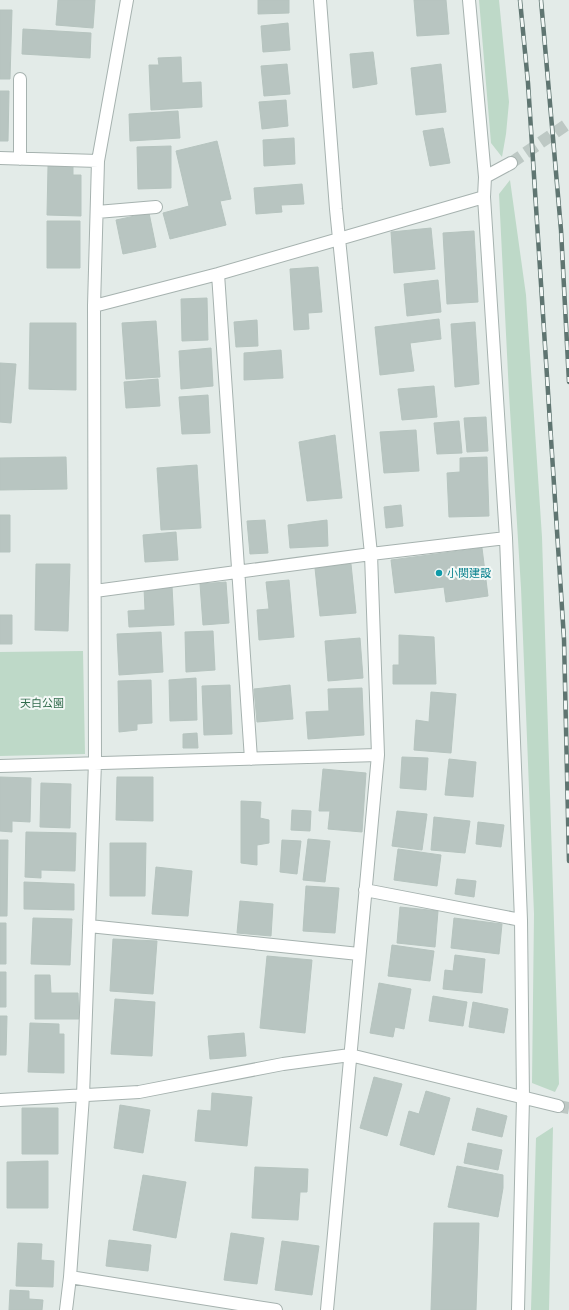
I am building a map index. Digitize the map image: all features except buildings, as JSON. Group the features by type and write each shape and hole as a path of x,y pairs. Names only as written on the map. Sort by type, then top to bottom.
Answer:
{"street":[{"path":"66,1310 70,1277 82,1096 95,762 94,306 98,161 127,0"},
{"path":"320,0 336,209 371,554 378,755 327,1310"},
{"path":"468,0 485,177 484,197 506,538 521,920 523,1098 518,1310"},
{"path":"20,79 20,159"},
{"path":"0,158 98,161"},
{"path":"485,177 511,163"},
{"path":"94,306 218,274 484,197"},
{"path":"97,212 156,207"},
{"path":"218,274 251,759"},
{"path":"95,591 371,554 506,538"},
{"path":"0,766 95,762 378,755"},
{"path":"365,890 521,920"},
{"path":"89,926 359,954"},
{"path":"0,1100 139,1092 283,1064 350,1055 558,1106"},
{"path":"70,1277 276,1310"}],"green space":[{"path":"479,0 499,0 509,102 502,157 491,143"},
{"path":"510,180 526,295 542,537 559,1084 555,1092 532,1083 534,914 521,588 499,194"},
{"name":"天白公園","path":"83,651 85,754 0,756 0,652"},
{"path":"553,1127 549,1310 531,1310 536,1138"}],"tunnel":[{"path":"511,163 569,123"},
{"path":"558,1106 569,1108"}],"railway":[{"path":"520,0 528,83 564,639 569,861"},
{"path":"541,0 561,230 569,382"}],"place":[{"name":"小関建設","path":"439,573"}]}
